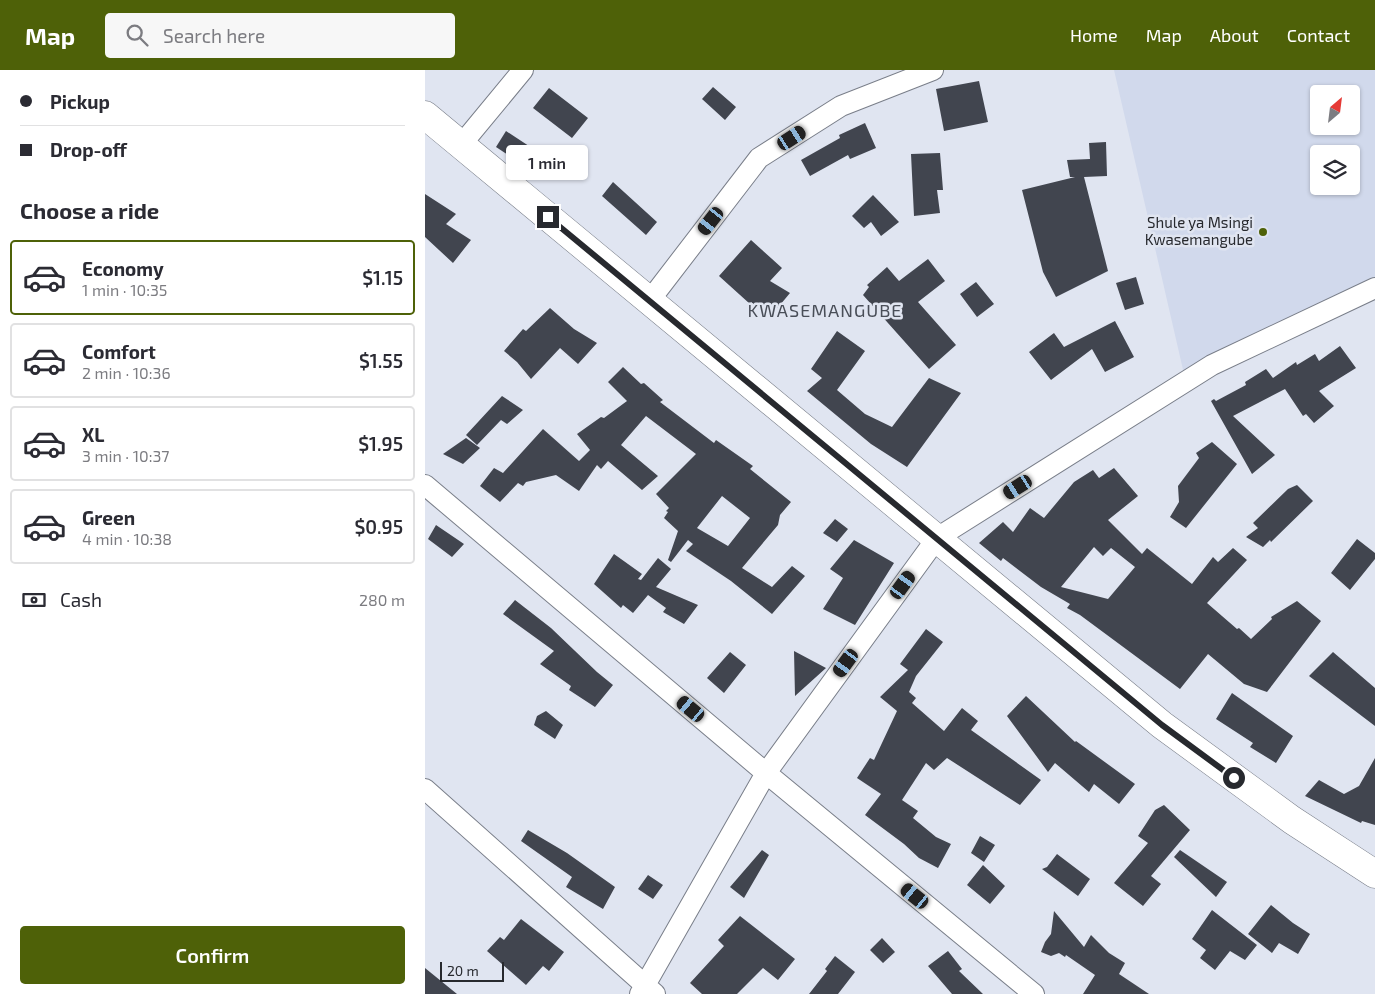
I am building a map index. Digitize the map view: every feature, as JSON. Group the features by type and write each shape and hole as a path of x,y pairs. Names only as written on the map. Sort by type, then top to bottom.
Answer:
{"street":[{"path":"461,145 523,70"},
{"path":"649,300 759,158 841,106 933,70"},
{"path":"425,116 1162,725 1292,820 1375,874"},
{"path":"425,789 647,991 766,773 937,538 1212,365 1375,288"},
{"path":"425,485 766,773 1035,994"}],"shaded area":[{"name":"Shule ya Msingi Kwasemangube","path":"1114,70 1375,70 1375,278 1205,359 1184,374"}],"building":[{"path":"979,81 988,122 944,131 936,89"},
{"path":"713,87 736,107 725,120 702,99"},
{"path":"549,88 588,118 572,138 533,108"},
{"path":"865,123 876,148 850,159 848,155 810,176 801,160 840,138 839,135"},
{"path":"506,131 538,152 528,168 496,147"},
{"path":"1106,142 1107,176 1084,177 1108,271 1056,297 1043,272 1022,190 1075,177 1070,177 1067,160 1090,159 1089,143"},
{"path":"940,153 943,190 937,190 940,213 914,216 911,154"},
{"path":"613,182 657,222 646,235 602,196"},
{"path":"425,194 456,214 446,224 471,240 453,263 425,237"},
{"path":"873,195 899,222 881,236 871,222 864,228 852,216"},
{"path":"751,240 782,268 770,281 790,293 770,317 751,302 750,304 719,276"},
{"path":"928,259 945,281 918,302 956,345 929,369 863,295 869,287 867,285 887,267 899,281"},
{"path":"1136,277 1144,304 1125,310 1116,283"},
{"path":"976,282 994,304 977,317 960,294"},
{"path":"550,308 574,329 597,343 578,364 560,348 531,379 517,362 504,351 523,329 526,331"},
{"path":"1115,321 1134,357 1105,372 1092,349 1051,380 1029,352 1054,333 1064,347"},
{"path":"837,331 865,351 837,390 865,414 892,427 929,378 961,393 907,467 871,444 807,391 822,378 811,369"},
{"path":"1340,346 1356,368 1319,391 1334,406 1314,423 1306,414 1303,416 1285,389 1233,416 1275,455 1252,474 1211,401 1214,399 1216,401 1246,385 1245,382 1266,369 1273,378 1296,362 1297,365 1315,354 1319,361"},
{"path":"623,367 641,384 644,383 663,400 660,402 714,443 716,440 753,466 750,469 791,502 780,515 778,525 742,568 772,587 792,566 805,576 772,614 731,581 686,551 693,544 688,540 671,562 668,560 678,531 664,518 669,508 656,494 696,454 646,416 621,445 658,476 642,490 608,461 601,469 597,465 579,491 556,475 526,482 523,486 518,483 500,502 480,486 494,468 503,473 543,429 579,461 590,450 577,434 601,417 604,418 627,401 608,382","holes":["722,496 750,518 728,546 697,528"]},
{"path":"502,396 523,410 507,424 501,420 477,445 466,435"},
{"path":"466,438 480,448 463,464 443,454"},
{"path":"1212,442 1237,464 1186,528 1170,517 1179,502 1178,486 1199,458 1196,453"},
{"path":"1114,468 1138,496 1108,520 1142,554 1147,548 1192,584 1213,557 1218,562 1233,548 1247,560 1207,603 1251,639 1272,619 1271,617 1297,601 1321,621 1267,692 1244,684 1208,654 1180,689 1080,615 1067,608 1070,604 1041,587 1003,558 1001,561 979,543 1003,522 1013,532 1030,508 1044,518 1074,482 1093,470 1099,478","holes":["1094,547 1103,556 1111,548 1135,567 1108,599 1061,587"]},
{"path":"1297,485 1313,501 1271,542 1270,540 1263,547 1246,537 1258,528 1253,523 1288,489"},
{"path":"835,519 848,529 837,542 823,533"},
{"path":"436,525 464,544 452,557 428,539"},
{"path":"1357,539 1375,553 1375,559 1350,590 1331,573"},
{"path":"854,540 894,563 855,625 823,609 843,578 830,569"},
{"path":"614,554 642,574 638,579 641,580 658,558 671,569 656,587 698,605 684,624 663,612 666,608 648,595 633,613 623,605 621,608 594,584"},
{"path":"515,600 551,628 613,685 595,707 569,690 571,686 540,664 554,651 503,614"},
{"path":"926,629 943,642 916,676 909,692 916,698 912,703 944,731 962,708 978,721 971,730 1041,780 1020,805 947,758 934,770 926,763 902,800 918,811 913,818 936,837 951,844 938,868 919,858 904,844 865,815 881,794 857,778 870,758 874,760 897,711 880,697 908,670 900,664"},
{"path":"794,651 826,668 795,696"},
{"path":"730,652 746,665 724,693 707,678"},
{"path":"1333,652 1375,688 1375,726 1309,676"},
{"path":"1232,693 1293,736 1276,763 1250,747 1253,743 1216,719"},
{"path":"1026,696 1075,742 1135,784 1119,804 1094,784 1089,792 1055,763 1048,772 1007,716"},
{"path":"546,711 563,725 555,739 534,725 537,716"},
{"path":"1375,758 1375,825 1362,821 1361,823 1305,796 1319,780 1344,794 1359,786"},
{"path":"1164,805 1190,830 1151,876 1161,884 1143,906 1114,883 1148,843 1138,836 1155,810"},
{"path":"528,830 567,853 615,887 603,909 566,887 572,877 521,841"},
{"path":"980,836 995,845 984,862 971,853"},
{"path":"762,850 769,855 744,898 730,887"},
{"path":"1180,850 1227,882 1216,897 1174,857"},
{"path":"1057,854 1090,879 1078,896 1042,869 1047,867"},
{"path":"983,865 1005,886 990,904 967,885"},
{"path":"648,875 663,885 653,899 638,889"},
{"path":"1271,905 1310,934 1298,954 1279,943 1272,953 1248,934"},
{"path":"1212,910 1257,945 1245,960 1230,951 1215,970 1200,958 1206,950 1192,939"},
{"path":"1054,911 1084,947 1091,935 1109,953 1125,963 1119,974 1149,994 1083,994 1095,975 1066,955 1065,957 1059,953 1051,956 1041,952 1051,934"},
{"path":"740,916 795,959 778,980 763,968 737,994 702,994 690,983 724,946 718,940"},
{"path":"521,919 564,952 549,971 543,966 526,985 487,951 500,937 504,940"},
{"path":"882,938 895,952 883,963 870,950"},
{"path":"948,951 962,969 959,971 983,994 952,994 928,966"},
{"path":"835,956 855,972 838,994 809,994 827,971 825,969"},
{"path":"425,968 457,994 425,994"}],"place":[{"name":"Shule ya Msingi Kwasemangube","path":"1263,232"}],"district":[{"name":"KWASEMANGUBE","path":"825,311"}],"route":[{"path":"548,217 1162,725 1234,778"}]}
